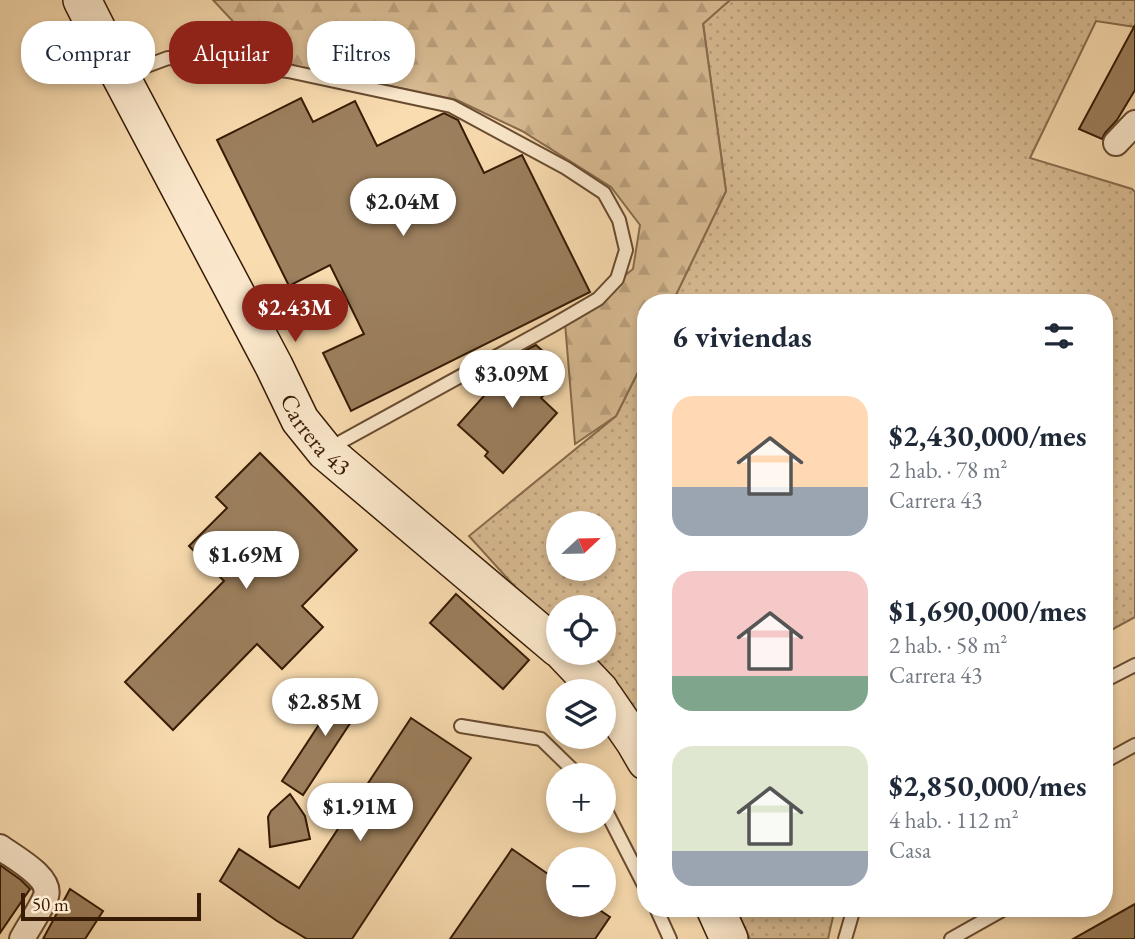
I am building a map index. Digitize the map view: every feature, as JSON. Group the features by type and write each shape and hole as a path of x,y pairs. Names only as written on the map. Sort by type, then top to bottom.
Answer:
{"street":[{"name":"Carrera 43","path":"82,0 93,21"},
{"name":"Carrera 43","path":"125,84 300,420 325,451 546,638"},
{"path":"1116,143 1135,123"},
{"path":"575,665 589,679"},
{"path":"616,714 637,745"},
{"path":"0,847 42,877 47,887 46,896 22,939"},
{"path":"719,917 729,939"}],"lane":[{"path":"155,63 168,58 194,59 288,71 451,107 566,168 604,193 619,220 626,250 617,279 598,299 325,451"},
{"path":"1113,676 1135,665"},
{"path":"461,726 541,739 566,763"},
{"path":"1113,757 1135,745"},
{"path":"616,830 637,871"},
{"path":"660,917 670,939"},
{"path":"845,939 851,917"},
{"path":"951,939 990,917"}],"green space":[{"path":"213,0 730,0 703,24 726,191 676,294 637,294 637,374 616,416 575,444 565,323 633,269 640,225 611,187 522,131 457,100 380,84 415,84 415,21 307,21 307,69 293,66 293,21 233,21"},
{"path":"730,0 1135,0 1135,27 1096,21 1030,158 1135,192 1135,617 1113,629 1113,294 676,294 726,191 703,23"},
{"path":"637,374 637,720 616,697 616,679 599,679 586,665 616,665 616,595 546,595 546,621 469,536 616,416"},
{"path":"740,917 833,917 828,939 750,939"}],"building":[{"path":"1135,25 1135,90 1102,139 1079,129"},
{"path":"301,98 313,122 355,101 377,146 444,113 458,120 484,173 522,155 590,292 351,411 323,353 364,334 330,265 289,286 217,140"},
{"path":"536,345 553,360 540,375 552,386 541,398 557,413 503,473 485,456 488,452 458,425 524,351"},
{"path":"260,453 357,550 302,606 323,627 282,669 257,644 173,730 125,682 224,581 189,546 227,508 216,497"},
{"path":"456,594 529,660 503,689 430,623"},
{"path":"347,682 368,696 303,795 282,781"},
{"path":"411,718 471,758 352,939 307,939 220,881 239,849 299,888"},
{"path":"290,794 305,816 310,839 270,847 268,817"},
{"path":"512,849 546,873 546,917 610,917 595,939 450,939"},
{"path":"0,865 30,889 0,933"},
{"path":"70,889 103,911 85,939 43,939"},
{"path":"1135,904 1135,939 1073,939 1113,917"}]}
